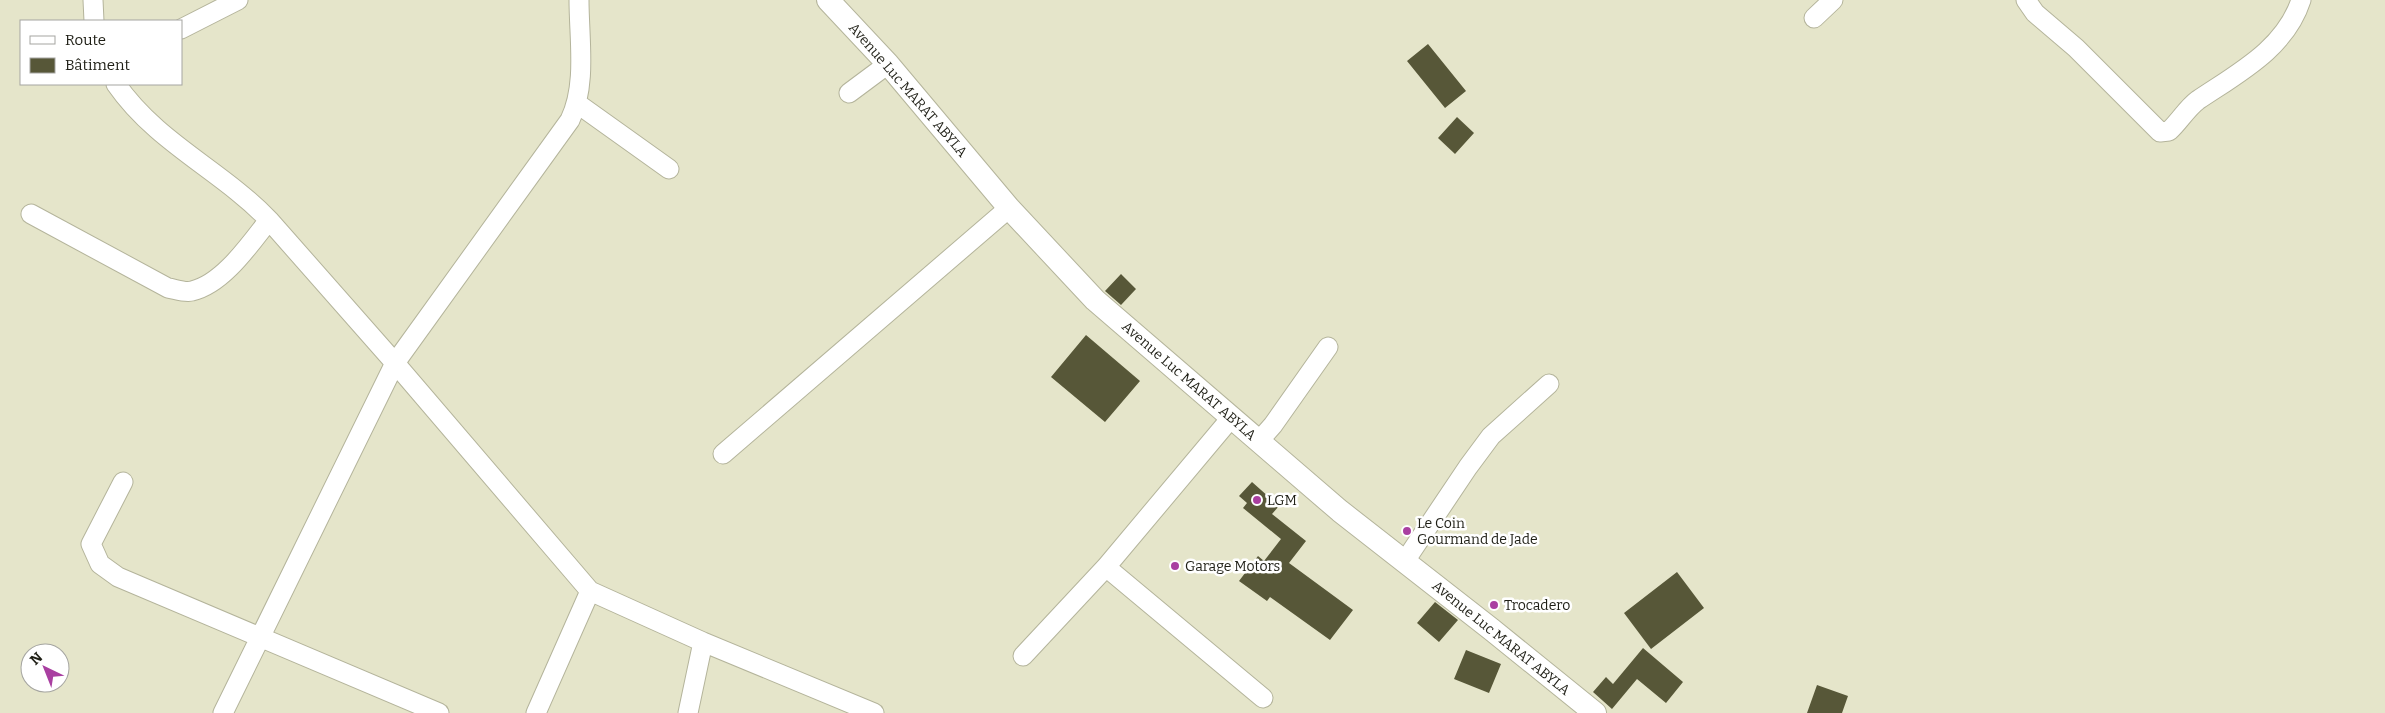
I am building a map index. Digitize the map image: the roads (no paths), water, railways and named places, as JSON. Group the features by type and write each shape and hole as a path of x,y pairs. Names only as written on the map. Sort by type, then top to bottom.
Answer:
{"street":[{"path":"92,0 94,20"},
{"path":"182,28 238,0"},
{"path":"223,713 395,362 570,120 578,104 579,0"},
{"name":"Avenue Luc MARAT ABYLA","path":"828,0 888,64 1009,208 1095,300 1340,511 1595,713"},
{"path":"1814,18 1833,0"},
{"path":"2026,0 2035,13 2076,48 2160,132 2169,131 2196,102 2263,56 2283,33 2301,0"},
{"path":"849,93 888,64"},
{"path":"124,88 162,136 249,200 269,220 395,362 590,591 703,642 874,713"},
{"path":"578,104 669,169"},
{"path":"723,454 1009,208"},
{"path":"31,214 168,288 190,292 208,284 236,262 269,220"},
{"path":"1259,441 1278,418 1328,347"},
{"path":"1405,562 1468,467 1492,436 1549,384"},
{"path":"1023,656 1106,567 1231,418"},
{"path":"123,482 92,544 100,564 118,577 260,639 439,713"},
{"path":"1106,567 1263,698"},
{"path":"536,713 590,591"},
{"path":"688,713 703,642"}],"place":[{"name":"LGM","path":"1257,500"},
{"name":"Le Coin Gourmand de Jade","path":"1407,531"},
{"name":"Garage Motors","path":"1175,566"},
{"name":"Trocadero","path":"1494,605"}]}
